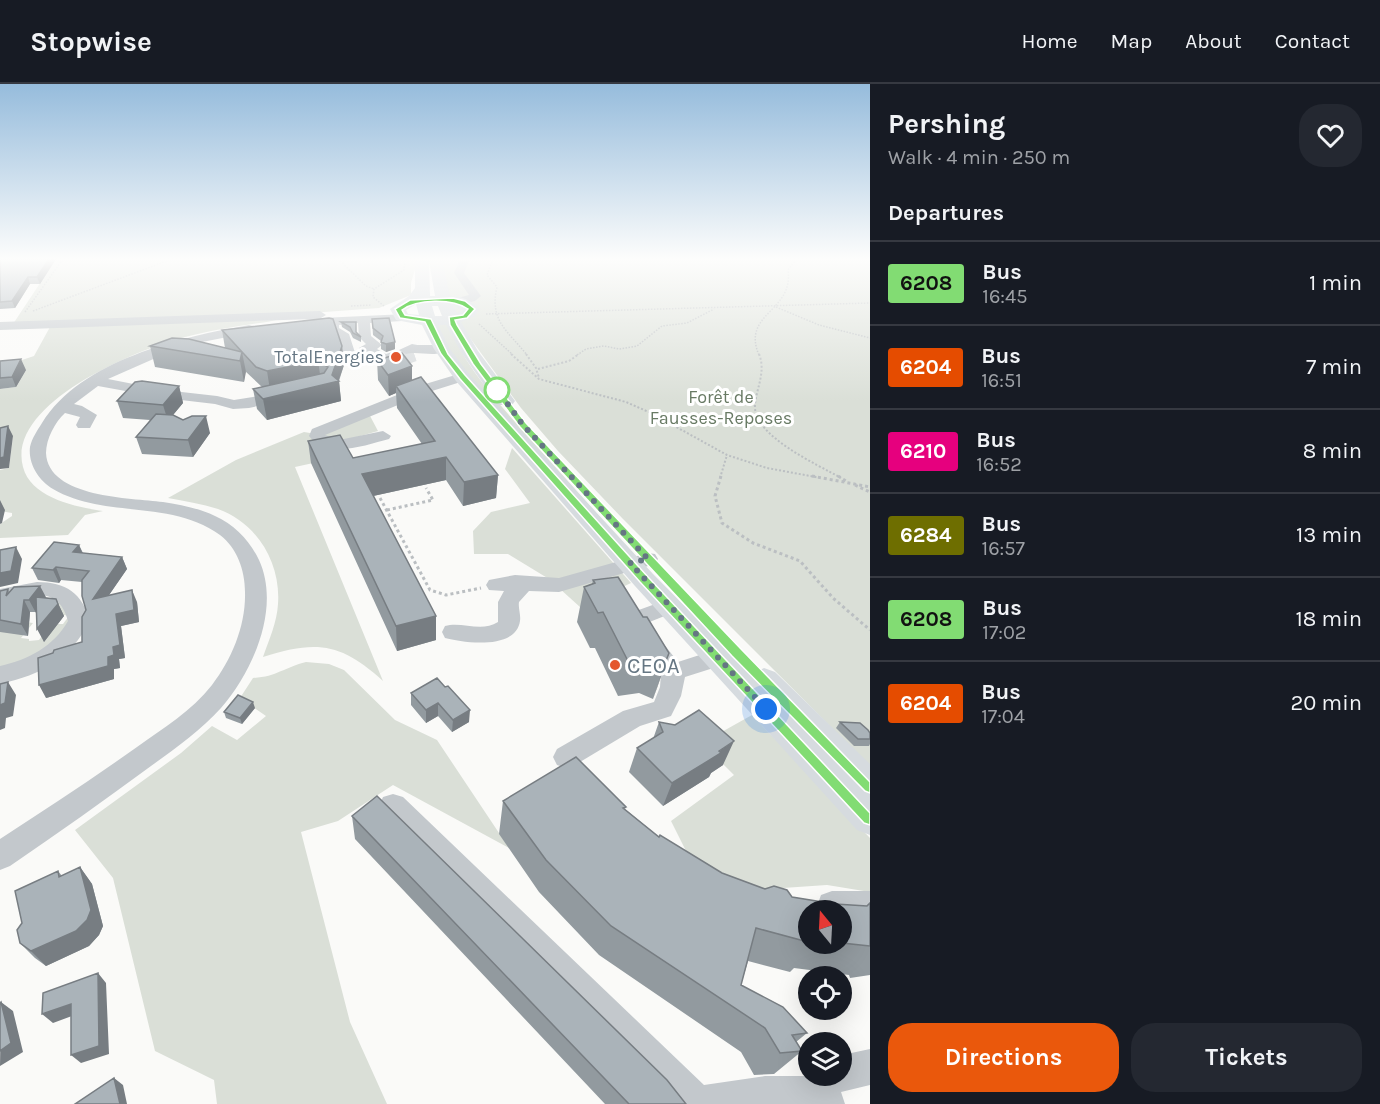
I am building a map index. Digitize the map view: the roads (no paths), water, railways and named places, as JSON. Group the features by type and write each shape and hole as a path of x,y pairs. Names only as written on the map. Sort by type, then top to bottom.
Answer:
{"main road":[{"path":"417,307 454,312"},
{"path":"417,307 454,312"},
{"path":"451,307 477,364 523,425 639,561 669,606 870,818"},
{"path":"454,312 441,349 462,377 639,561 736,653 870,787"}],"street":[{"path":"0,326 290,317 391,307"},
{"path":"0,856 116,777 176,734 201,712 219,693 234,670 246,645 255,608 256,583 251,564 242,545 228,531 210,520 175,510 101,499 73,492 48,477 37,456 38,444 49,421 95,381 139,358 213,335 269,326 364,320 402,307"},
{"path":"454,312 461,307"},
{"path":"364,320 365,337 375,345 366,348 404,354 441,349"},
{"path":"332,322 333,330 343,334 350,360 332,358"},
{"path":"139,358 162,365"},
{"path":"382,436 330,444 317,436 318,432 359,414 462,377"},
{"path":"95,381 216,413"},
{"path":"196,406 208,399 240,406 300,392"},
{"path":"62,408 77,410 89,415 84,425"},
{"path":"496,585 526,583 560,585 639,561"},
{"path":"453,632 470,637 488,635 504,628 509,622 509,597 515,589 526,583"},
{"path":"0,596 34,589 50,589 64,593 74,600 80,621 66,643 50,655 31,667 0,675"},
{"path":"566,757 632,717 662,709 674,679 673,672 633,620 669,606"},
{"path":"673,672 718,658"},
{"path":"393,806 694,1102 705,1104 765,1094 831,1087 870,1067"},
{"path":"852,906 870,906"}],"tunnel":[{"path":"403,358 414,354 411,355"}],"place":[{"name":"TotalEnergies","path":"396,357"},
{"name":"CEOA","path":"615,665"}],"park label":[{"name":"Forêt de Fausses-Reposes","path":"721,407"}]}
